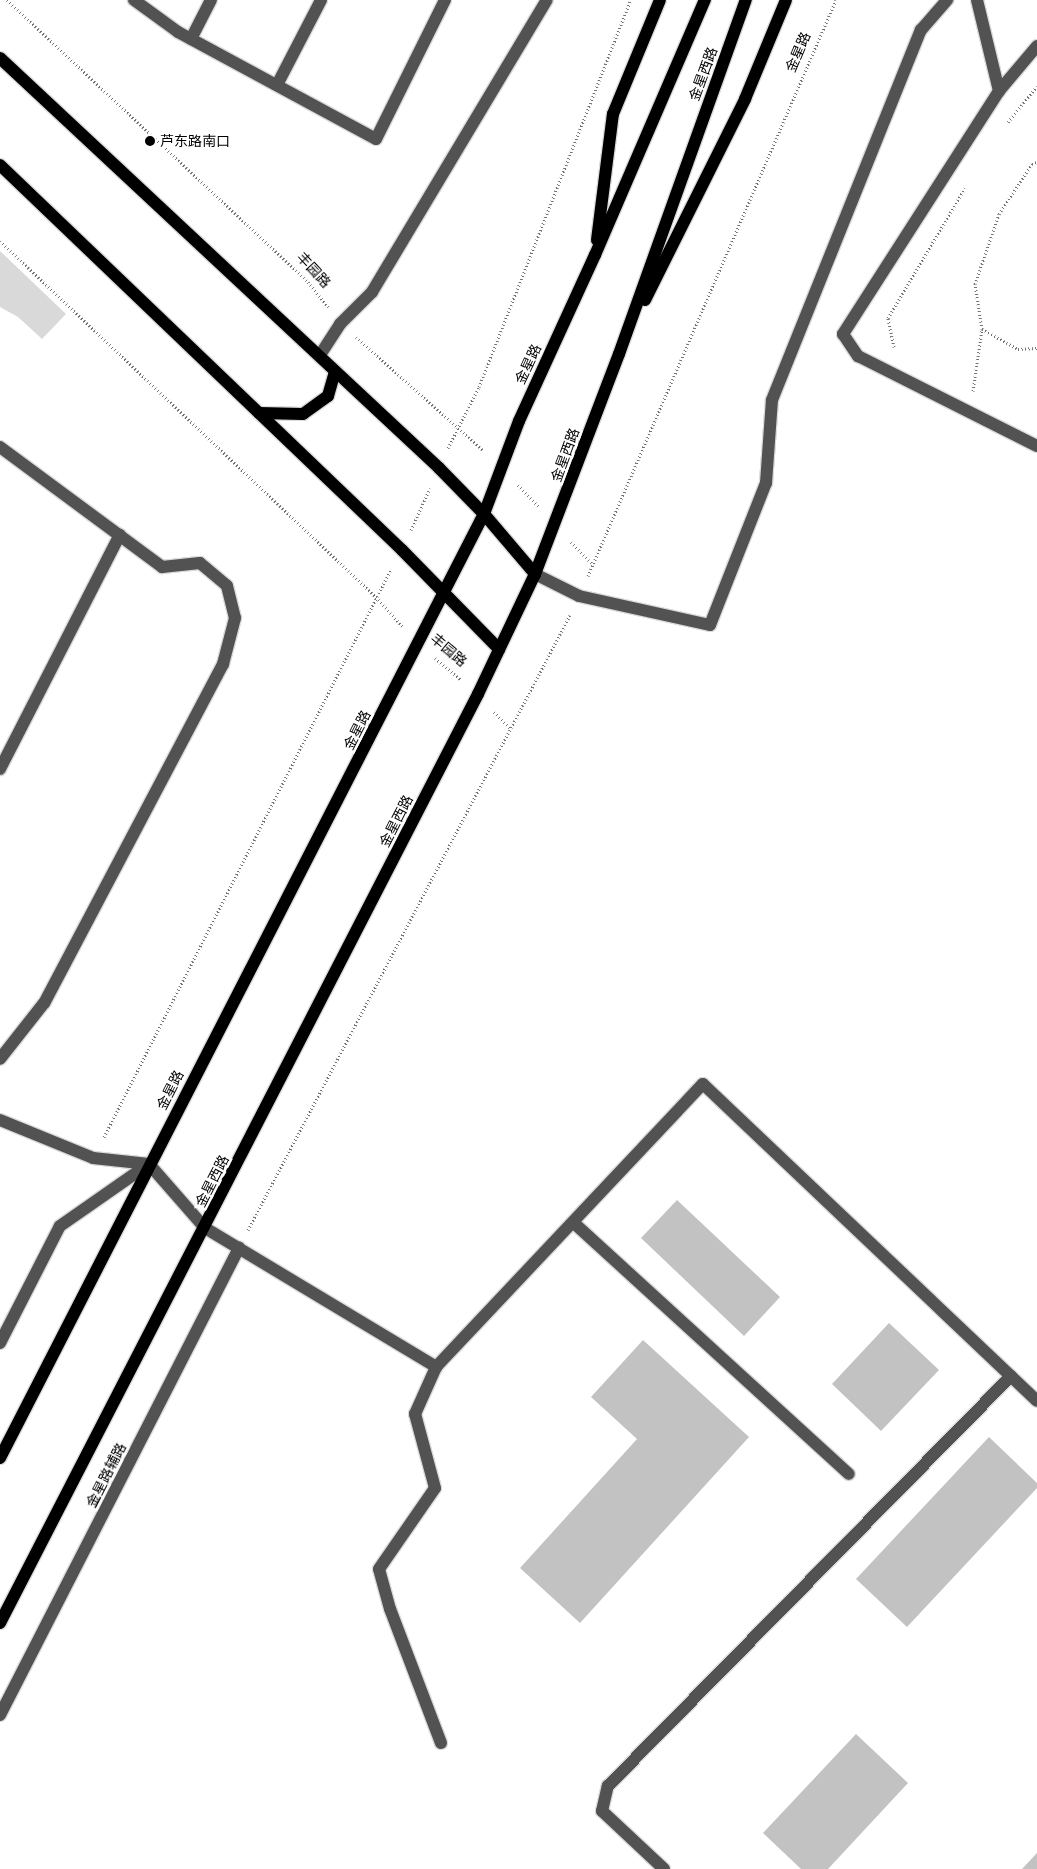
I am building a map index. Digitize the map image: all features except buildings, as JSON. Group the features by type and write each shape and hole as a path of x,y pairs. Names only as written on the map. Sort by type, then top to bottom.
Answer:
{"main road":[{"path":"595,255 613,114 660,0"},
{"name":"金星路","path":"0,1458 149,1164 484,514 519,421 595,255 705,0"},
{"name":"金星西路","path":"0,1623 205,1228 478,694 536,574 619,354 746,0"},
{"path":"619,354 745,99 786,0"},
{"path":"0,58 439,468 484,514 536,574"},
{"path":"0,165 402,550 500,649"},
{"path":"259,413 303,414 328,396 335,372"}],"street":[{"path":"134,0 190,39 376,139 445,0"},
{"path":"190,39 211,0"},
{"path":"277,85 321,0"},
{"path":"320,355 340,324 372,292 547,0"},
{"path":"536,574 579,596 710,625 766,483 772,400 921,30 948,0"},
{"path":"977,0 999,90"},
{"path":"1037,46 999,90 843,334 858,356 1037,446"},
{"path":"0,447 162,567 200,563 227,586 235,618 223,664 44,1003 0,1059"},
{"path":"0,769 120,536"},
{"path":"442,1743 390,1609 379,1568 435,1488 414,1414 436,1367 574,1223 703,1084 1037,1401"},
{"path":"0,1120 94,1158 149,1164 205,1228 436,1367"},
{"path":"0,1342 60,1226 149,1164"},
{"path":"574,1223 849,1474"},
{"name":"金星路辅路","path":"0,1716 238,1248"},
{"path":"664,1869 602,1811 608,1786 1011,1376"}],"path":[{"name":"丰园路","path":"7,0 308,282 340,324 501,466 593,565"},
{"path":"94,1158 376,597 402,550 457,426 479,387 631,0"},
{"name":"金星路","path":"238,1248 511,730 579,596 836,0"},
{"path":"1003,128 1037,86"},
{"path":"970,413 982,329 975,284 999,214 1032,164 1037,162"},
{"path":"900,351 892,346 888,318 968,184"},
{"name":"丰园路","path":"0,241 376,597 418,645 478,694 511,730"},
{"path":"982,329 1018,349 1037,348"},
{"path":"965,386 981,394"}],"shaded area":[{"path":"0,251 66,314 42,339 18,317 0,307"}],"place":[{"name":"芦东路南口","path":"150,141"}]}
